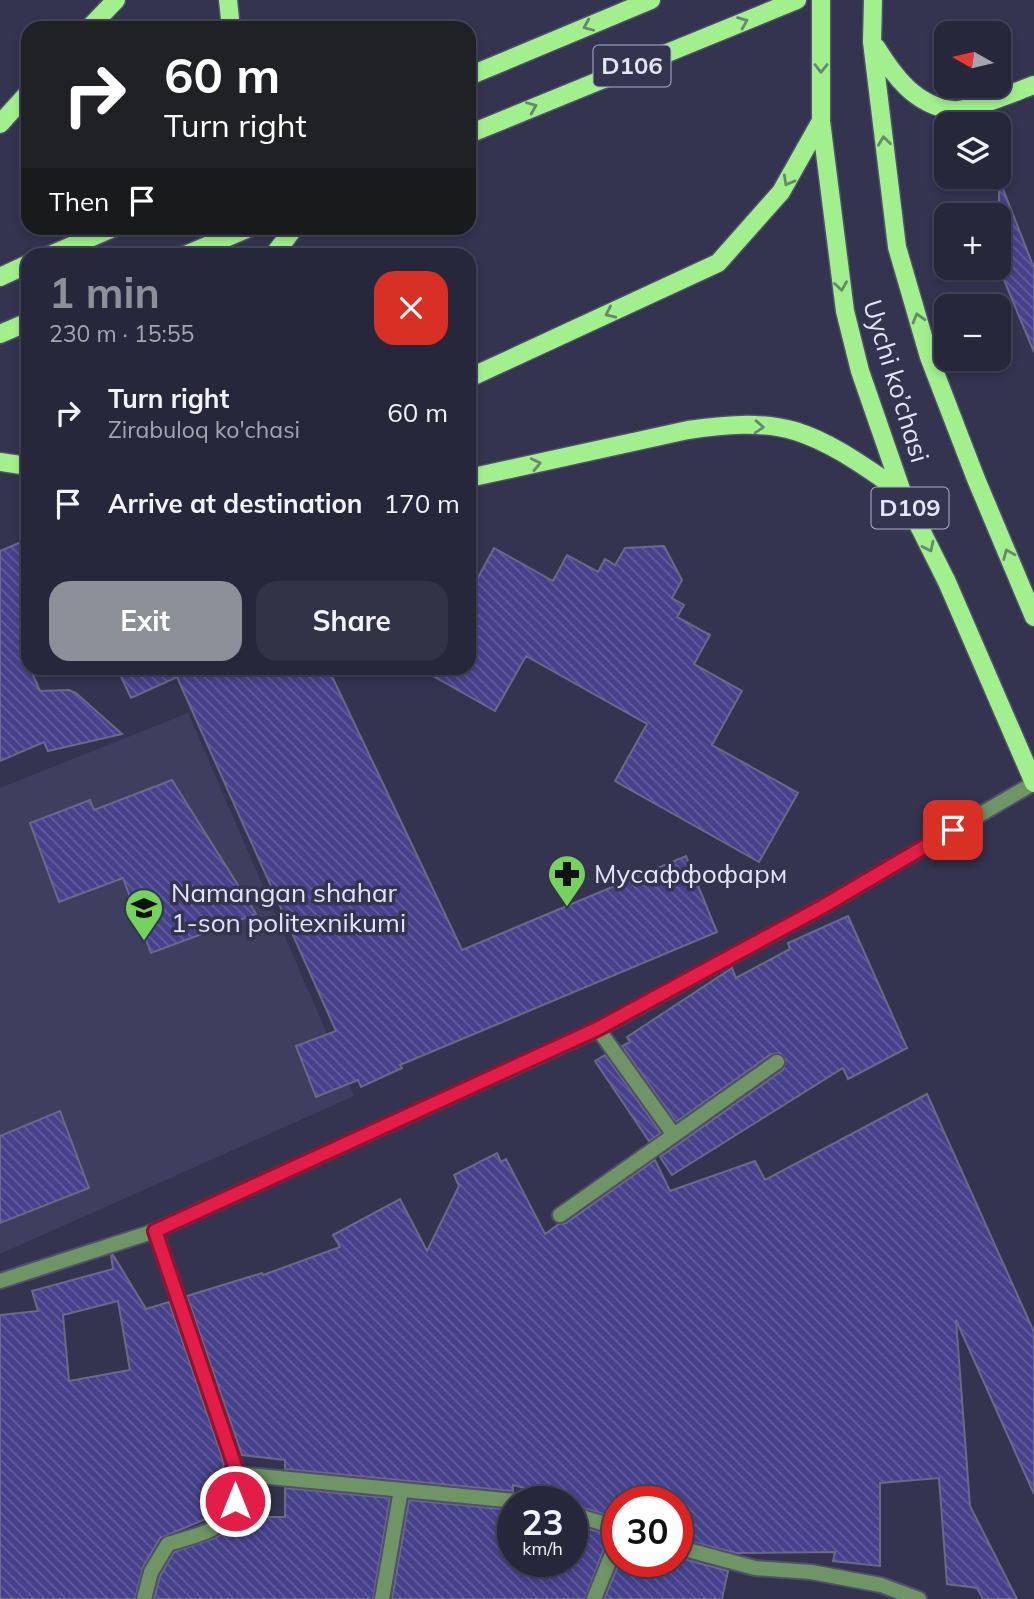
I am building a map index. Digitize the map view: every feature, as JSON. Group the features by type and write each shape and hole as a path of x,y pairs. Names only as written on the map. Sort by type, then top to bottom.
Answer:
{"main road":[{"path":"96,21 116,0"},
{"path":"228,0 230,21"},
{"name":"D106","path":"476,73 651,0"},
{"name":"D106","path":"476,131 797,0"},
{"name":"D109","path":"821,0 821,121"},
{"name":"D109","path":"873,0 872,41 897,247 929,357 976,479 1034,617"},
{"path":"872,41 895,78 922,100 954,111 1034,85"},
{"path":"0,124 21,101"},
{"path":"476,375 719,263 781,192 821,121"},
{"name":"Uychi ko’chasi","path":"821,121 831,218 845,312 857,359 902,492 947,582 1034,783"},
{"path":"67,248 97,235"},
{"path":"202,248 232,235"},
{"path":"0,277 21,267"},
{"path":"0,334 21,325"},
{"path":"476,476 688,430 724,425 764,426 795,432 845,454 902,492"},
{"path":"0,462 21,465"}],"street":[{"path":"0,1281 155,1231 597,1029 822,907 1034,783"},
{"path":"597,1029 674,1135"},
{"path":"561,1214 777,1062"},
{"path":"144,1599 150,1572 168,1544 212,1531 226,1519 235,1501 238,1475 155,1231"},
{"path":"238,1475 497,1499"},
{"path":"382,1599 401,1490"},
{"path":"693,1551 755,1568 811,1572 881,1585 919,1599"},
{"path":"594,1599 603,1577"}],"shaded area":[{"name":"Namangan shahar 1-son politexnikumi","path":"188,713 354,1096 0,1254 0,788"}],"building":[{"path":"999,189 1003,189 1008,203 999,203"},
{"path":"1011,209 1034,268 1034,352 1004,280 1011,280"},
{"path":"21,542 21,675 33,675 40,691 69,690 76,693 122,734 48,751 44,742 0,761 0,551"},
{"path":"664,546 682,580 672,598 684,605 677,617 710,635 694,664 742,691 712,745 798,793 759,862 615,781 647,724 526,656 495,711 431,675 476,675 476,581 494,548 553,581 567,555 598,572 605,559 615,565 625,548"},
{"path":"120,675 331,675 462,950 686,856 717,932 400,1065 402,1068 361,1087 358,1080 316,1097 296,1046 336,1031 177,677 131,698"},
{"path":"172,780 256,914 151,953 123,878 59,902 30,823 90,800 94,810"},
{"path":"848,916 907,1048 848,1079 843,1068 672,1175 660,1157 783,1070 786,1060 780,1053 771,1054 676,1122 622,1046 630,1042 627,1037 732,968 736,978 790,949 788,943"},
{"path":"605,1055 661,1133 649,1141 595,1061"},
{"path":"927,1094 1034,1332 1034,1494 956,1320 970,1506 1017,1599 983,1599 977,1588 947,1584 939,1478 880,1483 880,1566 833,1561 835,1552 736,1553 693,1542 693,1486 602,1486 602,1513 588,1510 588,1486 513,1485 497,1486 497,1489 285,1469 285,1460 242,1455 187,1296 262,1273 263,1275 340,1247 333,1235 400,1199 427,1251 459,1186 454,1175 497,1153 501,1162 506,1159 545,1234 559,1224 566,1223 655,1160 670,1191 755,1161 765,1180"},
{"path":"60,1111 89,1188 0,1223 0,1136"},
{"path":"111,1255 146,1309 169,1302 224,1463 213,1516 160,1538 143,1567 135,1599 0,1599 0,1315 38,1311 32,1291 113,1269","holes":["118,1301 130,1370 69,1381 63,1315"]},
{"path":"285,1488 390,1498 373,1599 154,1599 160,1576 174,1552 215,1538 226,1531 237,1517 285,1517"},
{"path":"409,1500 497,1508 497,1577 588,1577 588,1529 602,1533 602,1554 585,1599 392,1599"},
{"path":"693,1561 728,1571 722,1599 604,1599 613,1577 693,1577"}],"place":[{"name":"Мусаффофарм","path":"567,908"},
{"name":"Namangan shahar 1-son politexnikumi","path":"144,942"}],"route":[{"path":"235,1501 238,1475 155,1231 597,1029 822,907 953,830"}]}
